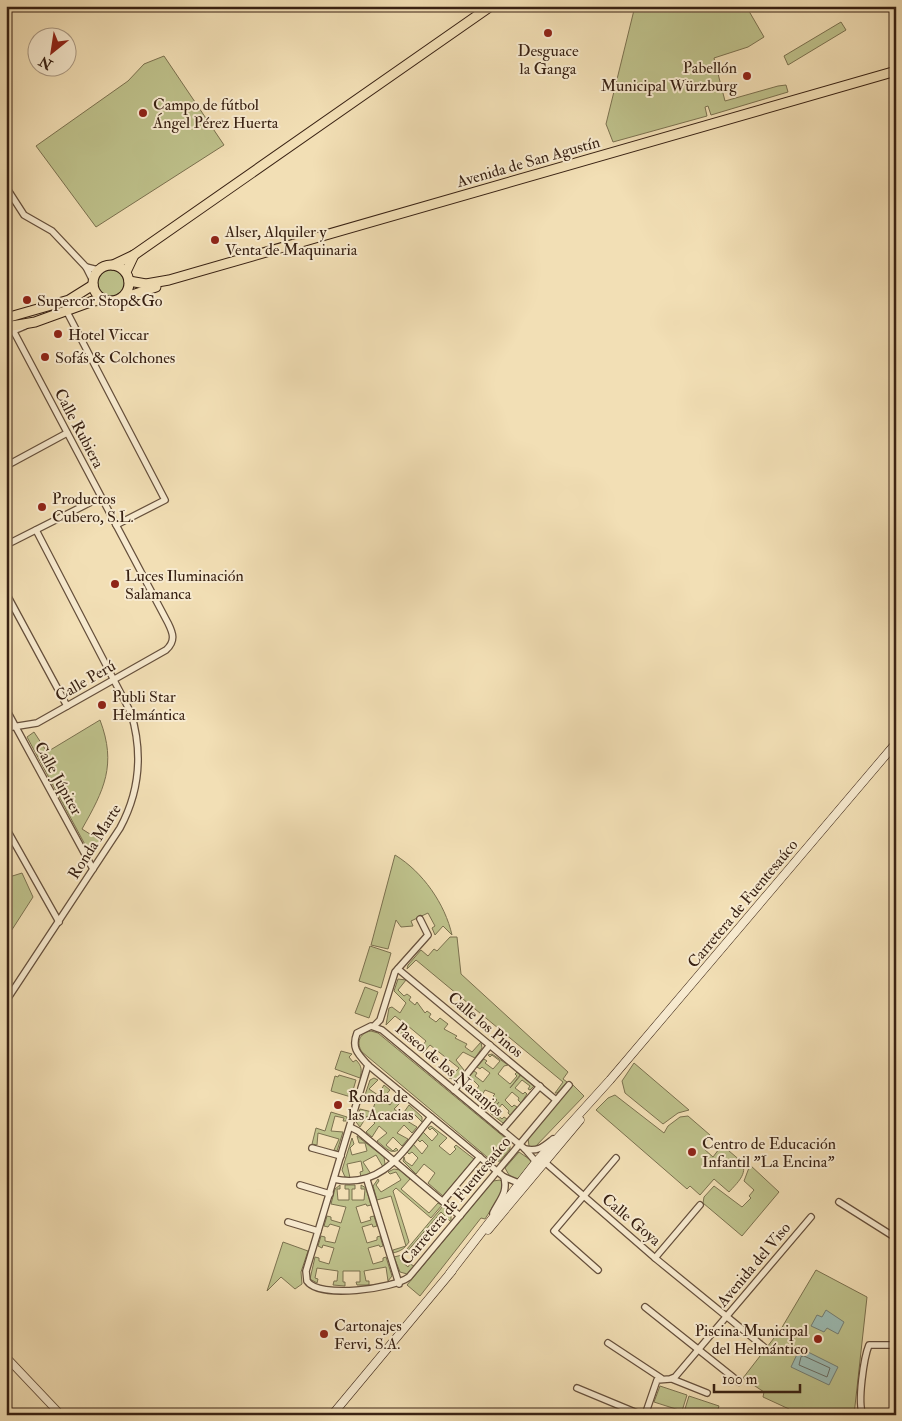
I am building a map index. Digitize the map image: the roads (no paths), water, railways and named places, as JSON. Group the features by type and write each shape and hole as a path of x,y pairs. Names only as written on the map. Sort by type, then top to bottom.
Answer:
{"main road":[{"path":"103,300 94,291 93,283 98,270 134,256 491,6"},
{"name":"Avenida de San Agustín","path":"122,298 169,280 896,71"},
{"path":"10,330 92,302 103,300 110,302 122,298 129,287 127,277 134,256"},
{"path":"113,265 127,277"},
{"name":"Avenida de San Agustín","path":"127,277 146,284 169,280"},
{"path":"6,318 69,300 93,283"},
{"name":"Carretera de Fuentesaúco","path":"540,1162 896,743"},
{"name":"Carretera de Fuentesaúco","path":"540,1162 550,1146 610,1080"},
{"path":"450,1273 491,1218 540,1162"},
{"path":"332,1415 508,1206 522,1184"}],"street":[{"path":"6,187 24,216 52,231 86,267 93,283"},
{"path":"86,267 98,270"},
{"path":"67,312 165,500 116,525"},
{"path":"6,334 10,330"},
{"name":"Calle Rubiera","path":"10,330 168,623 173,634 172,643"},
{"path":"6,466 67,433"},
{"path":"6,545 101,497"},
{"name":"Ronda Marte","path":"6,1001 127,816 137,784 139,762 136,729 114,678 36,530"},
{"path":"6,593 67,706"},
{"name":"Calle Perú","path":"6,728 38,723 166,650 172,643"},
{"name":"Calle Júpiter","path":"6,709 93,869"},
{"path":"6,828 10,841 58,922"},
{"path":"374,1026 380,1020 393,977 428,935 420,919"},
{"name":"Calle los Pinos","path":"398,969 556,1100"},
{"name":"Paseo de los Naranjos","path":"522,1184 504,1177 368,1065 356,1051 354,1040 357,1032 363,1028 374,1026 382,1030 540,1162"},
{"path":"454,1090 490,1045"},
{"path":"367,1180 398,1284 376,1289 315,1288 309,1284 306,1271 368,1065"},
{"name":"Carretera de Fuentesaúco","path":"398,1284 415,1270 569,1085"},
{"path":"502,1130 540,1086"},
{"path":"334,1179 344,1181 367,1180 395,1161 431,1117"},
{"path":"350,1128 358,1131 460,1216"},
{"path":"524,1149 534,1151 541,1149 563,1131"},
{"path":"312,1148 341,1156"},
{"path":"443,1202 480,1157"},
{"path":"598,1270 554,1231 616,1158"},
{"name":"Calle Goya","path":"540,1162 655,1258 700,1205"},
{"path":"491,1218 505,1195 504,1177"},
{"path":"300,1185 330,1194"},
{"path":"839,1202 896,1238"},
{"name":"Avenida del Viso","path":"672,1379 811,1217"},
{"path":"288,1222 318,1231"},
{"path":"655,1258 764,1347"},
{"path":"646,1307 739,1382"},
{"path":"863,1415 860,1406 866,1354 869,1345 891,1344 896,1341"},
{"path":"608,1344 661,1378 672,1379 707,1393"},
{"path":"6,1356 61,1415"},
{"path":"577,1388 644,1415 655,1384 661,1378"}],"water":[{"path":"826,1310 844,1322 838,1334 827,1328 824,1332 811,1326 817,1315 822,1317"},
{"path":"800,1348 838,1367 829,1385 791,1367"}],"place":[{"name":"Desguace la Ganga","path":"548,33"},
{"name":"Pabellón Municipal Würzburg","path":"747,76"},
{"name":"Campo de fútbol Ángel Pérez Huerta","path":"143,113"},
{"name":"Alser, Alquiler y Venta de Maquinaria","path":"215,240"},
{"name":"Supercor Stop&Go","path":"27,300"},
{"name":"Hotel Viccar","path":"58,334"},
{"name":"Sofás & Colchones","path":"45,357"},
{"name":"Productos Cubero, S.L.","path":"42,507"},
{"name":"Luces Iluminación Salamanca","path":"115,584"},
{"name":"Publi Star Helmántica","path":"102,705"},
{"name":"Ronda de las Acacias","path":"338,1105"},
{"name":"Centro de Educación Infantil \"La Encina\"","path":"692,1152"},
{"name":"Cartonajes Fervi, S.A.","path":"324,1334"},
{"name":"Piscina Municipal del Helmántico","path":"818,1339"}]}
